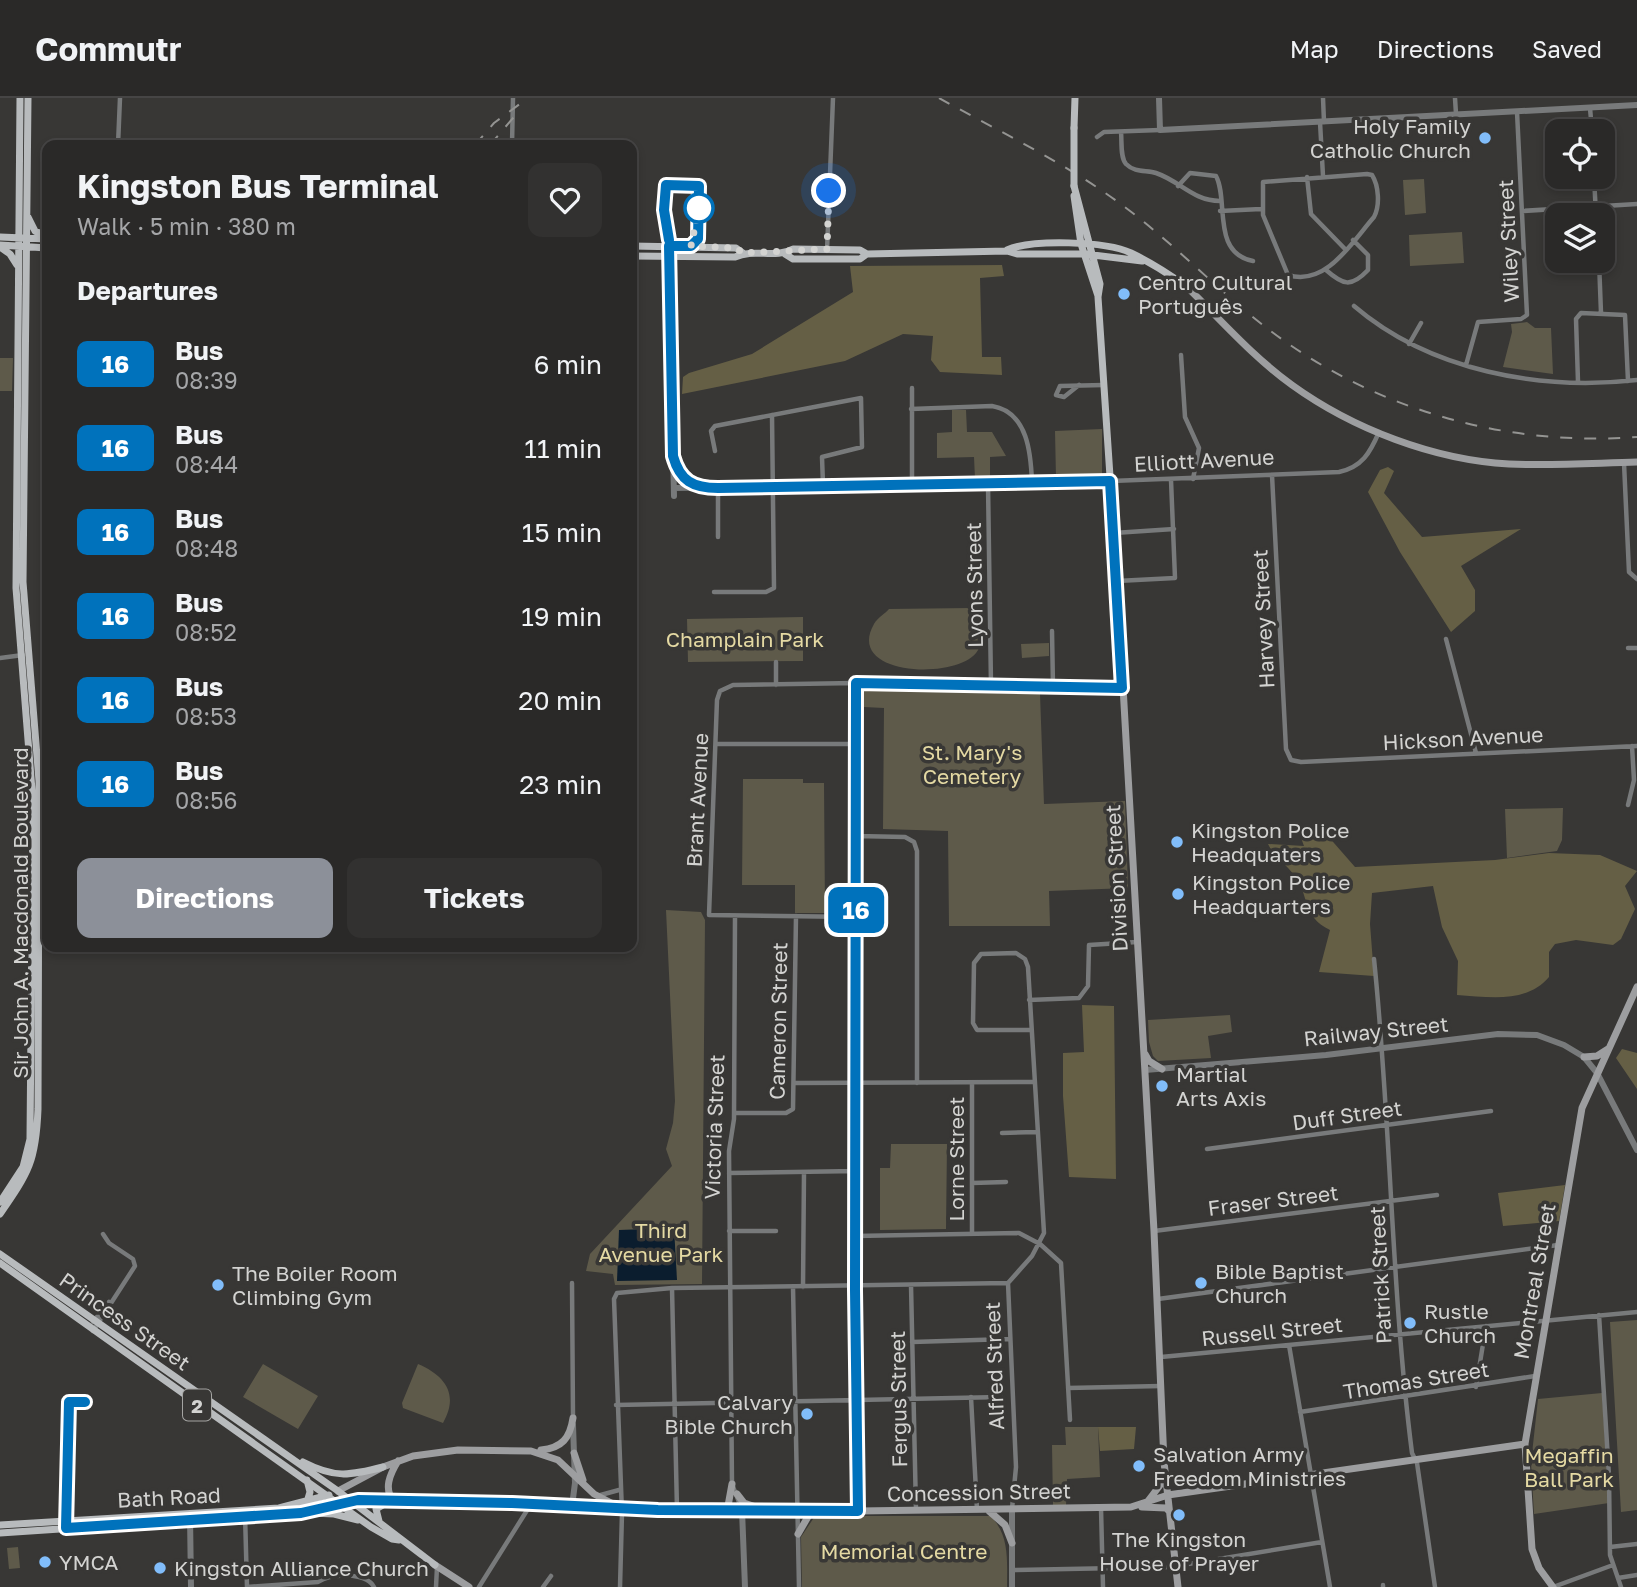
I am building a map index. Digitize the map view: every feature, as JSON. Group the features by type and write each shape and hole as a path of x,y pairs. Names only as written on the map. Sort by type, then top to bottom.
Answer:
{"main road":[{"name":"Sir John A. Macdonald Boulevard","path":"20,98 23,655"},
{"name":"Sir John A. Macdonald Boulevard","path":"22,238 26,213 28,98"},
{"name":"Division Street","path":"1075,98 1074,213 1081,244 1090,254"},
{"name":"Division Street","path":"1074,186 1100,284 1098,297 1145,1054 1165,1457 1178,1587"},
{"path":"26,213 35,231 42,235"},
{"path":"0,237 42,238"},
{"path":"1007,251 1018,246 1090,244 1131,253 1186,287 1259,358 1292,385 1333,410 1380,432 1438,453 1488,462 1637,462"},
{"path":"0,246 42,248"},
{"path":"0,246 10,254 18,269"},
{"path":"637,246 736,248 743,253"},
{"name":"Sir John A. Macdonald Boulevard","path":"0,1202 6,1192 27,1175 34,1157 38,1109 39,781 16,589 18,269 22,247"},
{"path":"785,254 793,249 860,250 867,254 1007,251 1017,254 1090,254 1142,261"},
{"path":"637,256 735,257 743,253 785,254 793,259 860,259 867,254"},
{"name":"Montreal Street","path":"1553,1587 1539,1568 1532,1549 1525,1444 1582,1108 1637,987"},
{"path":"1584,1058 1597,1056 1609,1049"},
{"path":"1145,1054 1149,1061 1162,1069"},
{"name":"Sir John A. Macdonald Boulevard","path":"0,1214 6,1192"},
{"name":"Princess Street","path":"0,1254 93,1326 371,1527 399,1540 469,1587"},
{"name":"Princess Street","path":"0,1263 280,1450 380,1522 399,1540"},
{"path":"531,1451 561,1445 569,1435 573,1418"},
{"name":"Concession Street","path":"339,1503 531,1503 677,1510 820,1511 1131,1507 1168,1495 1525,1444"},
{"path":"280,1450 335,1475 358,1474 383,1467"},
{"name":"Concession Street","path":"338,1491 399,1460 458,1450 531,1451 552,1456 597,1497 621,1508"},
{"path":"573,1453 589,1490"},
{"name":"Division Street","path":"1165,1457 1168,1495"},
{"path":"380,1522 376,1509 391,1502 388,1480 399,1460"},
{"path":"1145,1504 1159,1490 1165,1477"},
{"path":"307,1479 310,1492 307,1502"},
{"path":"720,1510 728,1506 732,1484"},
{"name":"Bath Road","path":"245,1513 307,1502 338,1491"},
{"path":"737,1494 745,1504 766,1510"},
{"name":"Bath Road","path":"3,1534 245,1513 301,1513 339,1503"},
{"path":"1131,1507 1166,1508 1170,1512"},
{"path":"988,1510 1002,1522 1010,1533 1012,1543"},
{"path":"798,1534 810,1515 820,1511"},
{"path":"301,1513 348,1516 371,1527"},
{"name":"Bath Road","path":"0,1525 190,1517"}],"street":[{"path":"118,140 120,98"},
{"path":"512,140 513,98"},
{"path":"828,259 833,98"},
{"path":"1159,98 1160,130"},
{"path":"1323,98 1323,176"},
{"path":"1455,98 1455,115"},
{"path":"1097,137 1104,132 1637,105"},
{"path":"1590,107 1591,119"},
{"name":"Wiley Street","path":"1466,365 1478,322 1521,319 1527,315 1517,112"},
{"path":"1121,132 1123,157 1127,165 1140,172 1157,174 1202,200 1220,201"},
{"path":"1178,186 1190,173 1210,174 1219,181 1222,226 1235,249 1244,259 1253,261"},
{"path":"1367,174 1375,179 1377,213 1326,270 1319,275 1300,277 1286,272 1261,208 1260,187 1265,180 1323,176 1367,174"},
{"path":"1307,177 1311,214 1345,249"},
{"path":"1615,205 1637,204"},
{"path":"1220,211 1261,208"},
{"path":"1522,211 1545,209"},
{"path":"1326,270 1340,282 1349,284 1358,281 1368,270 1369,258 1353,240"},
{"path":"669,246 674,496"},
{"path":"1599,273 1601,313"},
{"path":"1354,306 1409,345 1466,365 1528,379 1578,382 1637,380"},
{"path":"1578,382 1576,317 1581,313 1625,315 1628,381"},
{"path":"1409,345 1421,323"},
{"path":"1181,355 1185,417 1199,448 1193,479"},
{"path":"1079,385 1064,397 1056,395 1060,386 1079,385 1105,384"},
{"path":"912,388 912,485"},
{"path":"715,452 711,431 715,426 861,398 862,447 822,457 823,486"},
{"path":"911,409 992,406 1004,409 1030,444 1032,483"},
{"path":"714,592 766,592 774,588 772,415"},
{"name":"Elliott Avenue","path":"674,488 1171,480 1352,469 1370,453 1380,432"},
{"path":"673,456 680,474 699,488"},
{"path":"1624,463 1629,572 1637,579"},
{"name":"Harvey Street","path":"1272,475 1286,749 1291,760"},
{"path":"1117,581 1175,578 1171,480"},
{"name":"Lyons Street","path":"988,484 991,685"},
{"path":"718,488 718,537"},
{"path":"1114,533 1174,529"},
{"path":"1052,631 1053,687"},
{"path":"1446,639 1476,753"},
{"path":"1628,648 1637,648"},
{"path":"0,658 23,655"},
{"path":"776,662 776,685 856,683 1122,688"},
{"path":"856,683 855,1286 858,1511"},
{"name":"Brant Avenue","path":"735,917 715,917 707,912 715,820 717,700 720,691 733,685 776,685"},
{"path":"716,744 856,744"},
{"path":"1628,805 1634,780 1635,746"},
{"name":"Hickson Avenue","path":"1291,760 1301,762 1635,746"},
{"path":"856,836 905,837 914,842 916,850 917,1083"},
{"name":"Cameron Street","path":"734,1113 786,1114 793,1109 796,916"},
{"path":"735,917 856,917"},
{"name":"Victoria Street","path":"735,917 734,1113 729,1173 729,1288 732,1484 742,1510 745,1587"},
{"path":"1029,1000 1079,998 1088,986 1089,945 1137,942"},
{"path":"1030,1030 977,1030 973,1023 973,970 976,958 981,954 1016,953 1025,958 1029,1000 1044,1233 1040,1244"},
{"name":"Patrick Street","path":"1374,959 1384,1049 1398,1334 1405,1398 1435,1587"},
{"name":"Railway Street","path":"1145,1070 1384,1049 1523,1033 1550,1040 1584,1058 1597,1073 1637,1150"},
{"path":"795,1083 1034,1082"},
{"name":"Lorne Street","path":"972,1084 972,1233"},
{"name":"Duff Street","path":"1207,1149 1491,1111"},
{"path":"1002,1133 1037,1132"},
{"path":"729,1173 856,1171"},
{"path":"803,1287 804,1172"},
{"path":"972,1183 1006,1182"},
{"name":"Fraser Street","path":"1154,1231 1437,1195"},
{"path":"729,1231 776,1231"},
{"path":"855,1236 1019,1233 1040,1244 1062,1263 1070,1420"},
{"path":"93,1326 135,1262 109,1243 103,1234"},
{"name":"Alfred Street","path":"1012,1587 1012,1509 1016,1467 1008,1283 1040,1244"},
{"path":"1158,1300 1558,1245"},
{"path":"572,1283 572,1506"},
{"path":"620,1587 621,1508 614,1299 617,1293 672,1289 1008,1283"},
{"name":"Fergus Street","path":"911,1285 916,1511"},
{"path":"793,1287 799,1587"},
{"path":"672,1289 677,1510"},
{"name":"Russell Street","path":"1161,1357 1637,1312"},
{"path":"1599,1315 1611,1547 1613,1566 1621,1587"},
{"path":"1476,1387 1486,1326"},
{"path":"912,1342 1009,1339"},
{"path":"1289,1345 1330,1587"},
{"name":"Thomas Street","path":"1300,1412 1535,1376"},
{"path":"1068,1388 1162,1386"},
{"path":"971,1397 977,1510"},
{"path":"616,1405 1001,1397"},
{"path":"597,1497 620,1489"},
{"path":"479,1587 531,1503"},
{"path":"1101,1507 1102,1587"},
{"path":"245,1513 247,1587 318,1585 325,1578 348,1577 365,1578 373,1585"},
{"path":"190,1517 191,1587"},
{"path":"1012,1570 1176,1566 1322,1542"},
{"path":"1611,1547 1637,1544"},
{"path":"436,1566 436,1587"},
{"path":"1553,1587 1613,1566"},
{"path":"1618,1578 1637,1575"},
{"path":"543,1587 551,1576"}],"green space":[{"path":"1424,179 1426,213 1405,215 1403,180"},
{"path":"1462,232 1464,263 1410,266 1409,235"},
{"path":"1527,322 1535,328 1551,328 1553,374 1503,367 1512,332 1511,324"},
{"path":"0,358 13,358 12,391 0,391"},
{"path":"952,410 966,410 967,432 992,432 1006,456 990,457 990,478 975,479 974,457 937,458 937,433 952,432"},
{"path":"1102,429 1102,474 1099,477 1056,478 1055,431"},
{"path":"970,608 981,642 969,659 953,666 910,669 890,664 876,655 869,642 877,619 889,609"},
{"name":"Champlain Park","path":"803,617 803,661 688,662 687,619"},
{"path":"1049,643 1049,656 1022,658 1021,644"},
{"name":"St. Mary's Cemetery","path":"864,690 1040,694 1044,804 1125,801 1128,888 1049,891 1050,926 949,926 948,831 883,829 884,708 864,707"},
{"path":"743,779 803,779 803,783 824,783 825,913 795,913 795,885 742,885"},
{"path":"1563,808 1562,840 1557,851 1507,858 1505,809"},
{"name":"Third Avenue Park","path":"666,910 701,912 705,920 702,1284 615,1285 613,1274 586,1271 590,1254 672,1166 666,1149 675,1101"},
{"path":"1230,1015 1232,1032 1208,1036 1211,1058 1158,1061 1153,1056 1148,1020"},
{"path":"891,1144 947,1144 946,1229 880,1230 880,1168 890,1168"},
{"path":"1637,1320 1637,1510 1621,1512 1610,1322"},
{"path":"263,1364 318,1396 298,1429 243,1397"},
{"path":"418,1364 436,1374 450,1395 448,1413 443,1423 403,1408 402,1403"},
{"name":"Megaffin Ball Park","path":"1602,1393 1609,1503 1534,1514 1531,1463 1538,1399"},
{"path":"1065,1427 1098,1427 1100,1477 1067,1479 1066,1506 1053,1505 1052,1445 1066,1445"},
{"name":"Memorial Centre","path":"815,1516 990,1516 1004,1540 1007,1587 802,1587 801,1537"},
{"path":"18,1547 20,1568 9,1569 7,1548"}],"shaded area":[{"path":"1002,265 1004,276 980,278 982,357 1001,357 1002,375 940,372 931,360 933,336 903,334 845,361 682,394 683,377 689,373 752,354 853,292 850,266"},
{"path":"1388,467 1394,471 1384,493 1422,537 1521,529 1461,566 1475,590 1475,611 1451,632 1400,552 1368,492 1380,470"},
{"path":"1305,826 1312,832 1320,827 1355,867 1495,860 1549,853 1600,855 1637,871 1625,886 1635,909 1621,939 1613,945 1576,940 1555,944 1549,952 1549,977 1540,986 1518,995 1482,997 1457,995 1458,961 1442,927 1433,886 1372,893 1370,924 1374,976 1319,972 1330,930 1314,918 1299,883 1268,844 1304,846 1297,827"},
{"path":"1082,1005 1114,1006 1116,1179 1069,1177 1063,1053 1084,1052"},
{"path":"1622,1049 1637,1053 1637,1089 1616,1058"},
{"path":"1565,1185 1559,1221 1503,1226 1498,1193"},
{"path":"1098,1427 1136,1427 1134,1449 1100,1451"}],"water":[{"path":"674,1228 677,1280 617,1281 619,1230"}],"railway":[{"path":"479,140 494,123 528,98"},
{"path":"939,98 1056,162 1101,190 1142,220 1272,332 1355,383 1445,418 1492,429 1588,439 1637,437"},
{"path":"494,140 519,111"}],"bus line":[{"name":"16","path":"85,1402 69,1402 66,1528 301,1513 358,1500 531,1503 658,1510 858,1511 855,1290 856,683 1122,688 1110,481 718,488 699,488 691,484 680,474 673,456 669,246 691,246 698,239 699,186 666,185 664,210 669,240"}],"place":[{"name":"Holy Family Catholic Church","path":"1485,138"},
{"name":"Centro Cultural Português","path":"1124,294"},
{"name":"Kingston Police Headquaters","path":"1177,842"},
{"name":"Kingston Police Headquarters","path":"1178,894"},
{"name":"Martial Arts Axis","path":"1162,1086"},
{"name":"Bible Baptist Church","path":"1201,1283"},
{"name":"The Boiler Room Climbing Gym","path":"218,1285"},
{"name":"Rustle Church","path":"1410,1323"},
{"name":"Calvary Bible Church","path":"807,1414"},
{"name":"Salvation Army Freedom Ministries","path":"1139,1466"},
{"name":"The Kingston House of Prayer","path":"1179,1515"},
{"name":"YMCA","path":"45,1562"},
{"name":"Kingston Alliance Church","path":"160,1568"}],"route":[{"path":"699,208 691,246 736,248 743,253 785,254 793,249 827,249 829,191"}]}
